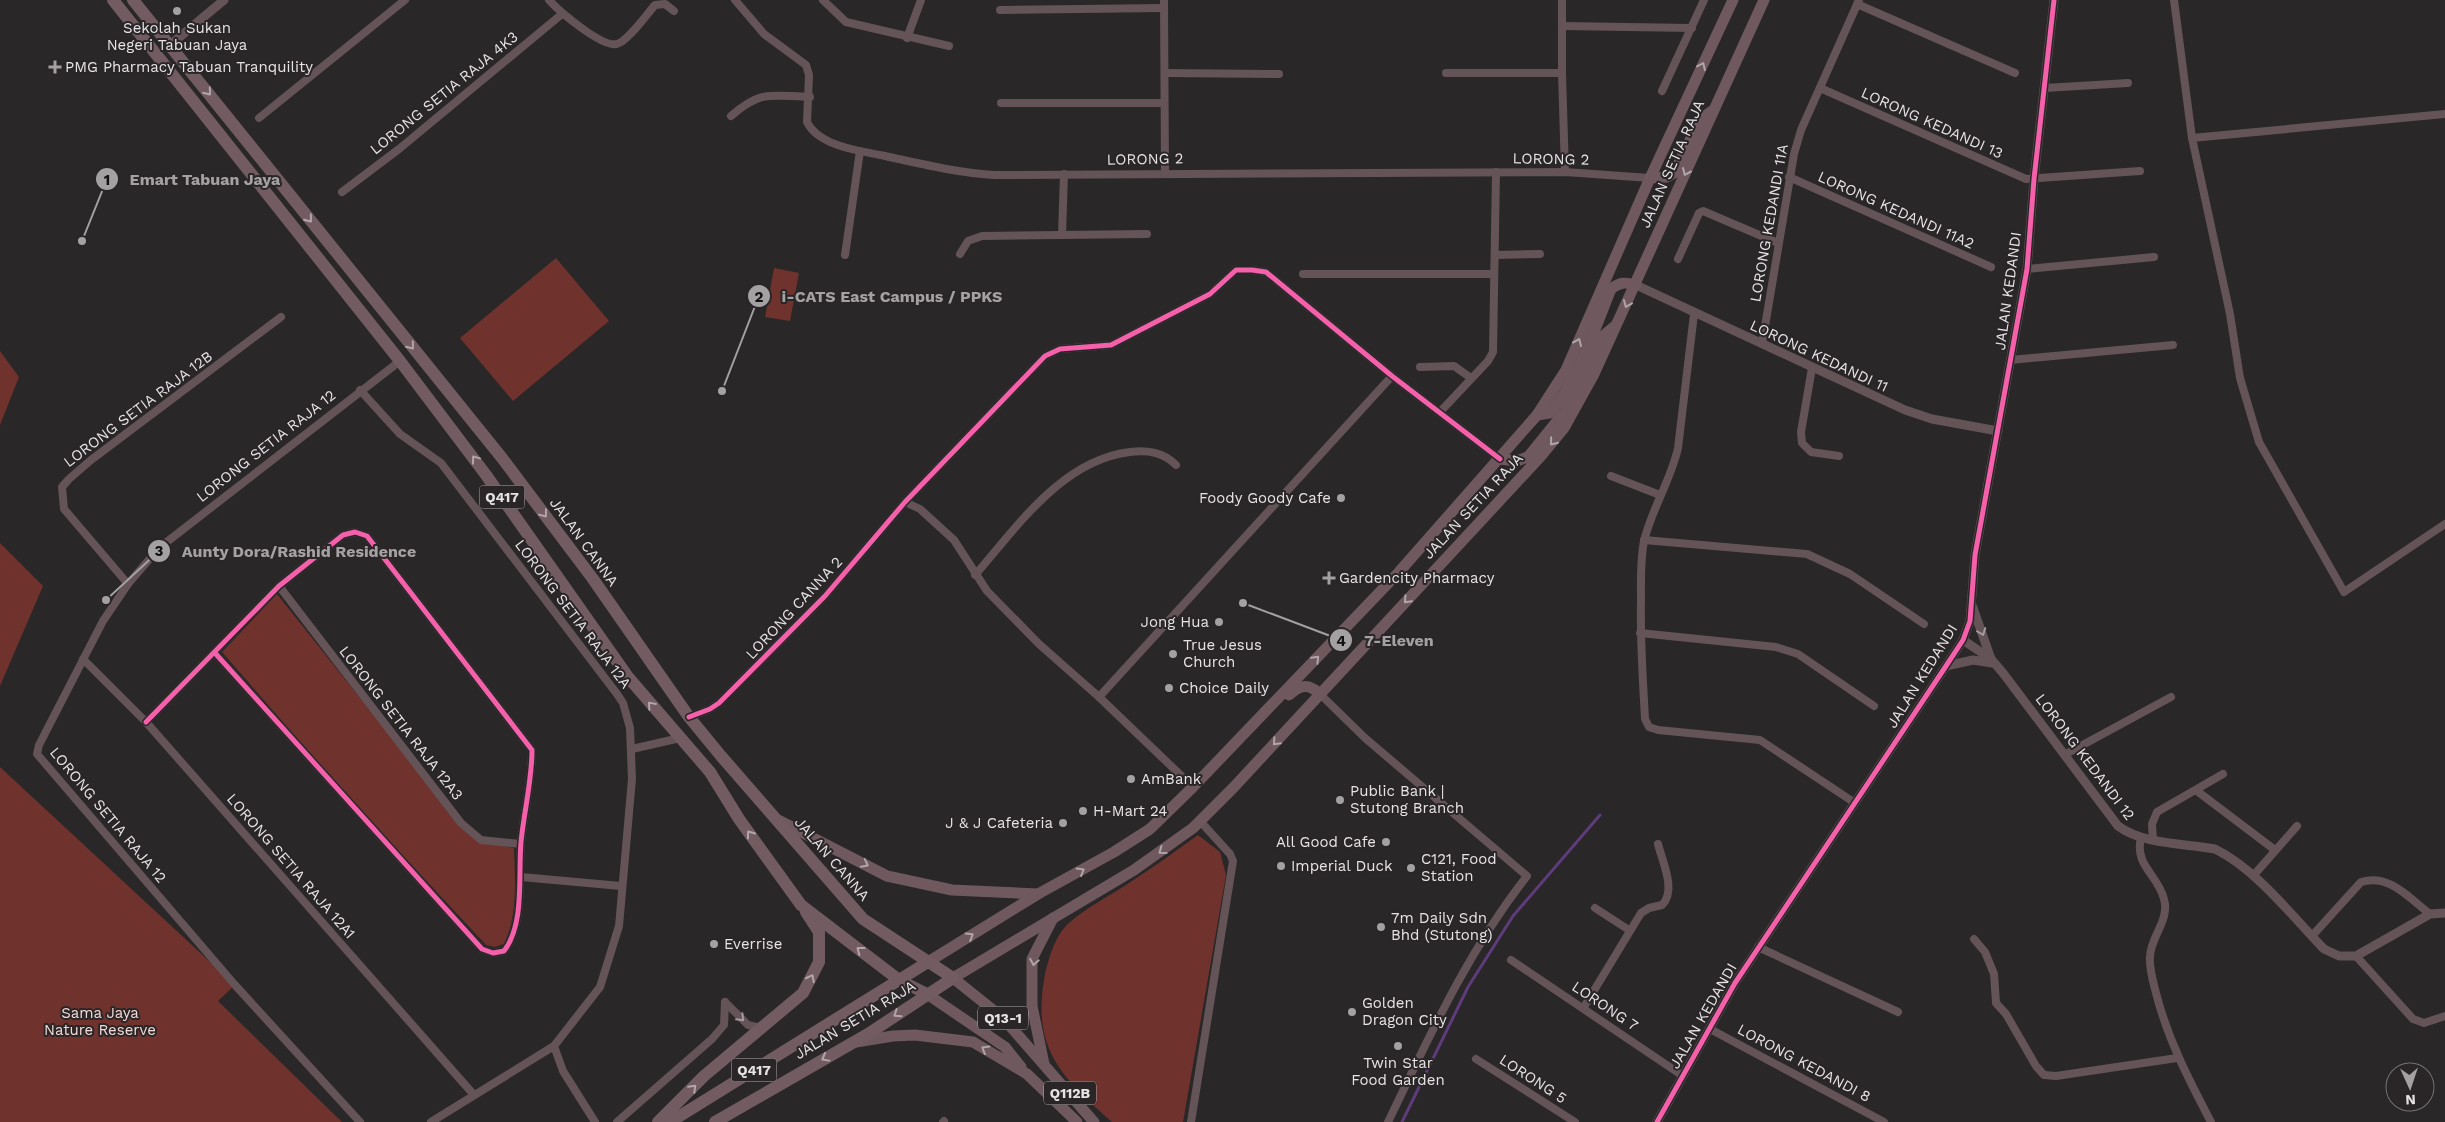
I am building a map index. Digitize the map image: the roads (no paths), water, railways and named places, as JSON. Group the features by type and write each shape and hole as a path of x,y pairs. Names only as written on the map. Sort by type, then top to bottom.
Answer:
{"highway":[{"name":"Q417","path":"113,0 400,361 486,475 628,677 710,772 739,819 801,905 899,980 927,994 954,978"},
{"name":"JALAN CANNA","path":"133,0 502,458 593,579 689,717 863,919 954,978"},
{"path":"658,1122 704,1076 803,993 819,962 819,932 801,905"},
{"name":"Q417","path":"899,980 928,962"},
{"name":"JALAN SETIA RAJA","path":"670,1122 899,980"},
{"name":"JALAN SETIA RAJA","path":"714,1122 852,1043 927,994"}],"main road":[{"name":"JALAN SETIA RAJA","path":"928,962 1038,894 1114,852 1150,829 1193,788 1399,572 1538,415 1566,370 1650,178 1733,0"},
{"name":"JALAN SETIA RAJA","path":"954,978 1134,870 1200,821 1542,456 1564,428 1619,324 1713,110 1764,0"},
{"path":"1650,178 1667,177 1674,173 1700,120 1713,110"},
{"path":"1538,415 1550,413 1562,397 1590,343 1611,289 1625,282 1636,285"},
{"path":"1500,459 1517,462 1528,457 1566,410 1603,336 1619,324"},
{"path":"1258,720 1302,686 1309,686 1320,694"},
{"path":"775,818 887,876 952,890 1038,894"},
{"path":"1044,1066 1032,1006 1032,959 1053,917"},
{"name":"JALAN CANNA","path":"954,978 1003,1018 1044,1066"},
{"name":"JALAN SETIA RAJA","path":"927,994 1005,1047 1027,1074"},
{"path":"852,1043 893,1036 915,1035 973,1042 1027,1074 1077,1122"},
{"name":"Q112B","path":"1044,1066 1094,1122"}],"street":[{"path":"170,45 224,0"},
{"path":"259,118 405,0"},
{"path":"549,0 562,14 607,42 616,44 623,41 656,5 665,4 674,11"},
{"name":"LORONG 2","path":"735,0 764,34 806,65 809,75 810,97 807,122 810,129 831,143 860,151 974,174 1565,172 1650,178"},
{"path":"823,0 844,20 907,38 950,46"},
{"path":"907,38 921,0"},
{"path":"1562,0 1565,172"},
{"path":"1662,91 1704,0"},
{"name":"JALAN KEDANDI","path":"1657,1122 1735,983 1963,640 1972,605 1975,555 2027,269 2034,179 2054,0"},
{"path":"2174,0 2192,138 2230,314 2240,378 2259,442 2344,592 2445,524"},
{"path":"1858,2 2015,73"},
{"name":"LORONG KEDANDI 11A","path":"1762,344 1789,177 1801,130 1858,2"},
{"path":"1000,10 1164,4 1165,173"},
{"name":"LORONG SETIA RAJA 4K3","path":"342,192 399,149 562,14"},
{"path":"1562,26 1692,28"},
{"path":"1165,73 1279,74"},
{"path":"1446,73 1562,73"},
{"path":"2045,88 2128,83"},
{"name":"LORONG KEDANDI 13","path":"1820,88 2019,177 2034,179 2140,171"},
{"path":"731,116 749,100 776,94 810,97"},
{"path":"1001,103 1164,103"},
{"path":"2192,138 2445,114"},
{"path":"845,255 860,151"},
{"path":"1440,412 1488,361 1493,352 1496,172"},
{"path":"1062,235 1064,174"},
{"name":"LORONG KEDANDI 11A2","path":"1789,177 1991,267"},
{"path":"1678,259 1699,213 1703,210 1778,242"},
{"path":"960,254 968,241 982,236 1147,234"},
{"path":"1495,255 1540,254"},
{"path":"2027,269 2154,257"},
{"name":"LORONG CANNA 2","path":"689,717 710,709 719,703 778,644 825,596 905,502 1045,356 1060,349 1111,345 1210,294 1236,270 1266,272 1392,376 1500,459"},
{"path":"1303,274 1494,274"},
{"name":"LORONG KEDANDI 11","path":"1636,285 1694,314 1905,410 1932,419 1998,431"},
{"path":"1694,314 1678,448 1675,461 1660,495 1644,540 1641,562 1640,633 1645,719 1649,727 1658,730 1760,740 1855,803"},
{"name":"LORONG SETIA RAJA 12B","path":"128,584 64,509 62,488 68,479 91,460 281,317"},
{"path":"2010,360 2173,345"},
{"name":"LORONG SETIA RAJA 12","path":"360,1122 235,985 41,760 38,754 39,745 103,621 128,584 159,548 360,390 400,361"},
{"path":"1420,367 1454,366 1471,378"},
{"path":"1812,368 1801,432 1802,444 1811,452 1839,456"},
{"path":"1099,697 1392,376"},
{"name":"LORONG SETIA RAJA 12A","path":"360,390 400,434 441,463 611,686 623,703 628,715 632,749 632,779 621,886 619,926 600,987 554,1046 431,1122"},
{"path":"975,575 1026,518 1065,480 1083,468 1105,458 1144,450 1169,458 1176,465"},
{"path":"1611,476 1660,495"},
{"path":"914,493 920,509"},
{"path":"905,502 920,509 954,540 987,591 1040,644 1099,697 1193,788"},
{"path":"146,722 279,586 343,535 355,532 367,536 532,750 532,766 520,844 521,877 512,939 504,951 498,953 488,952 355,810 215,653"},
{"path":"1644,540 1807,554 1850,574 1924,624"},
{"name":"LORONG SETIA RAJA 12A3","path":"279,586 461,823 481,840 520,844"},
{"path":"1972,605 1991,659"},
{"path":"1640,633 1776,647 1798,654 1874,706"},
{"name":"LORONG KEDANDI 12","path":"1963,640 1991,659 1999,668 2066,754 2118,826 2128,833 2141,838 2139,856 2164,898 2166,910 2162,924 2152,943 2151,971 2164,1022 2178,1058 2212,1122"},
{"name":"LORONG SETIA RAJA 12A1","path":"83,659 146,722 474,1095"},
{"path":"1946,666 1964,660 1982,660 1999,668"},
{"path":"1320,694 1365,738 1526,876 1508,899 1455,984 1388,1122"},
{"path":"2066,754 2171,697"},
{"path":"632,749 680,738"},
{"path":"2153,840 2152,824 2157,812 2222,774"},
{"path":"2197,790 2275,850"},
{"path":"1191,1122 1233,861 1230,854 1200,821"},
{"path":"2253,876 2297,826"},
{"path":"2141,838 2214,849 2225,854 2253,876 2312,936 2332,953 2339,956 2356,956 2430,914 2445,913"},
{"path":"1584,1007 1641,913 1649,908 1662,905 1669,897 1669,889 1658,844"},
{"path":"521,877 621,886"},
{"path":"2312,936 2361,882 2371,879 2389,882 2430,914"},
{"path":"1595,908 1629,930"},
{"path":"1974,940 1985,952 1994,974 1996,1003 2006,1014 2036,1066 2044,1074 2056,1076 2178,1058"},
{"path":"1758,947 1898,1012"},
{"path":"2356,956 2413,1019 2424,1023 2445,1016"},
{"name":"LORONG 7","path":"1511,960 1584,1007 1683,1076"},
{"path":"617,1122 712,1038 724,1025 725,1002 748,1025 761,1028"},
{"name":"LORONG KEDANDI 8","path":"1710,1029 1884,1122"},
{"path":"554,1046 563,1071 595,1122"},
{"name":"LORONG 5","path":"1476,1058 1575,1122"}],"waterway":[{"path":"1402,1122 1468,987 1513,916 1600,815"}],"place":[{"name":"Sekolah Sukan Negeri Tabuan Jaya","path":"177,11"},
{"name":"PMG Pharmacy Tabuan Tranquility","path":"55,67"},
{"name":"Emart Tabuan Jaya","path":"82,241"},
{"name":"i-CATS East Campus / PPKS","path":"722,391"},
{"name":"Foody Goody Cafe","path":"1341,498"},
{"name":"Gardencity Pharmacy","path":"1329,578"},
{"name":"Aunty Dora/Rashid Residence","path":"106,600"},
{"name":"7-Eleven","path":"1243,603"},
{"name":"Jong Hua","path":"1219,622"},
{"name":"True Jesus Church","path":"1173,654"},
{"name":"Choice Daily","path":"1169,688"},
{"name":"AmBank","path":"1131,779"},
{"name":"Public Bank | Stutong Branch","path":"1340,800"},
{"name":"H-Mart 24","path":"1083,811"},
{"name":"J & J Cafeteria","path":"1063,823"},
{"name":"All Good Cafe","path":"1386,842"},
{"name":"Imperial Duck","path":"1281,866"},
{"name":"C121, Food Station","path":"1411,868"},
{"name":"7m Daily Sdn Bhd (Stutong)","path":"1381,927"},
{"name":"Everrise","path":"714,944"},
{"name":"Golden Dragon City","path":"1352,1012"},
{"name":"Twin Star Food Garden","path":"1398,1046"}],"park label":[{"name":"Sama Jaya Nature Reserve","path":"100,1022"}]}
